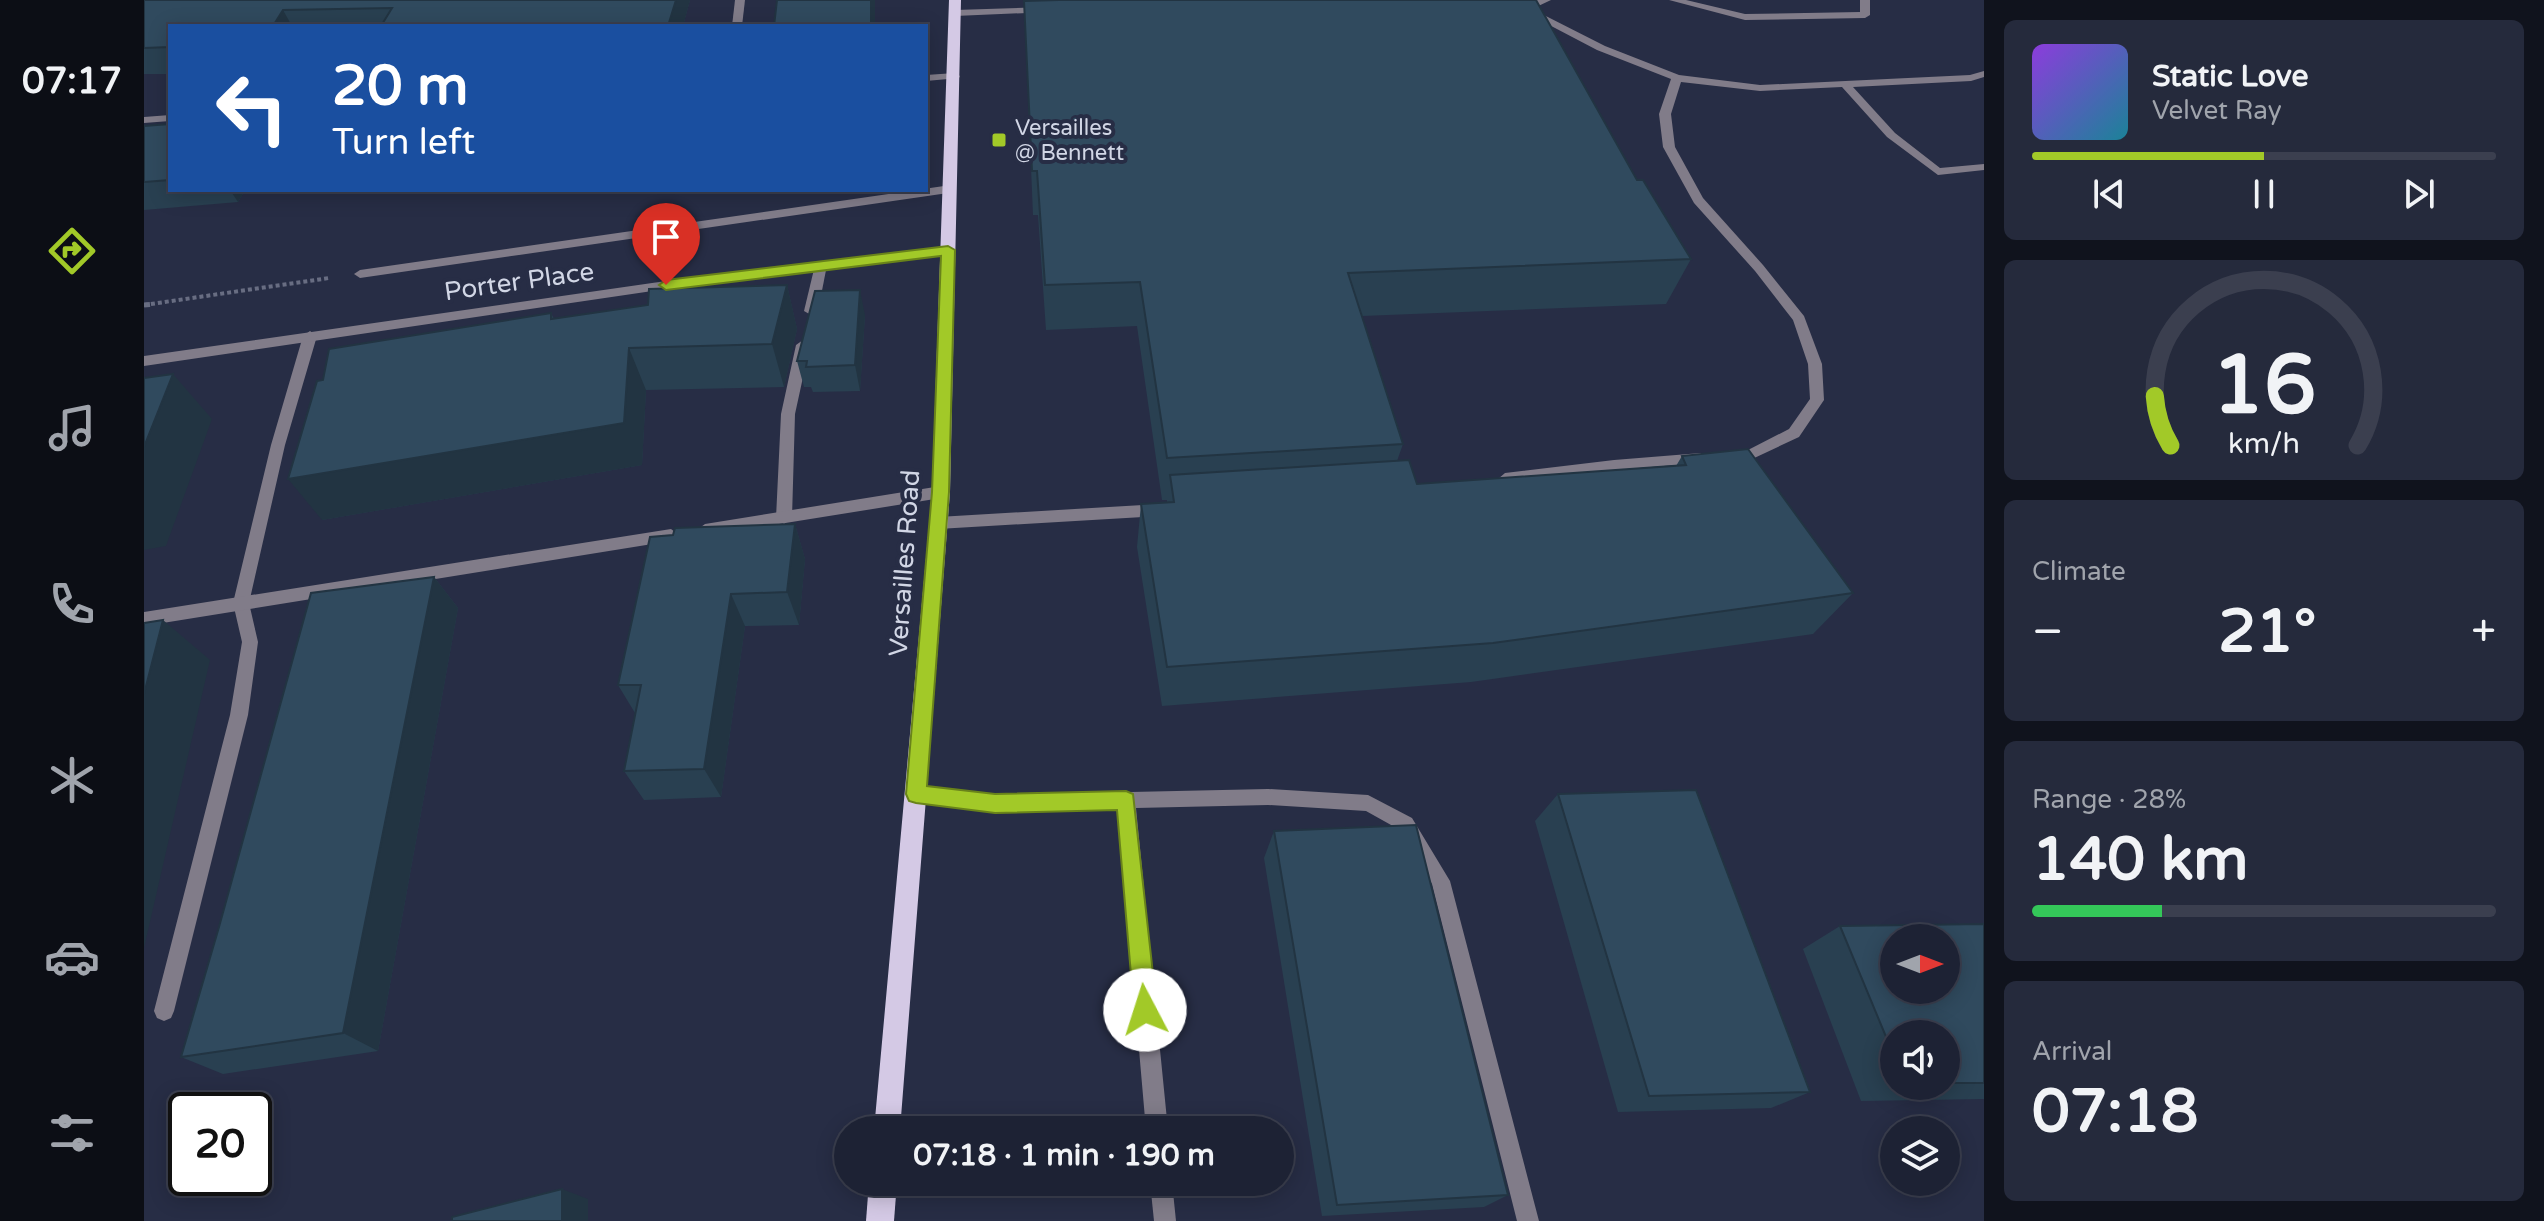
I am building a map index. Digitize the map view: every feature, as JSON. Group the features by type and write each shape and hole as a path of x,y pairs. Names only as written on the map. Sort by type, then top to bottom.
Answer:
{"main road":[{"name":"Versailles Road","path":"888,1116 941,492 955,6"},
{"path":"880,1221 882,1196"}],"street":[{"path":"737,24 740,0"},
{"path":"1524,9 1546,0"},
{"path":"1674,0 1745,17 1865,15 1865,0"},
{"path":"955,6 1060,10"},
{"path":"1512,6 1524,9 1601,48 1677,78 1760,88 1971,78 1984,74"},
{"path":"928,78 955,76"},
{"path":"1494,481 1614,465 1750,455 1794,433 1817,400 1815,364 1799,319 1759,268 1698,200 1669,147 1665,114 1677,78"},
{"path":"1845,84 1891,135 1938,172 1984,167"},
{"path":"144,120 168,118"},
{"path":"360,274 951,189"},
{"name":"Porter Place","path":"144,361 821,265 948,250"},
{"path":"784,518 788,414 821,265"},
{"path":"164,1011 239,715 250,642 241,603 278,445 310,336"},
{"path":"144,619 941,492"},
{"path":"938,523 1168,510"},
{"path":"916,794 995,803 1268,797 1368,803 1406,824 1441,881 1528,1221"},
{"path":"1126,800 1156,1116"},
{"path":"1162,1196 1165,1221"}],"path":[{"path":"144,305 360,274"}],"building":[{"path":"144,0 676,0 669,24 382,24 392,8 283,10 274,24 168,24 168,47 144,48"},
{"path":"777,0 871,0 871,24 774,24"},
{"path":"1536,0 1637,180 1643,180 1691,259 1348,273 1403,444 1167,458 1140,282 1045,285 1037,171 1032,171 1024,1"},
{"path":"168,124 168,180 144,182 144,126"},
{"path":"787,285 772,344 629,348 624,423 288,479 317,381 323,380 329,349 551,313 551,319 648,305 649,289"},
{"path":"860,290 855,365 806,367 807,361 797,361 815,291"},
{"path":"173,374 144,447 144,378"},
{"path":"1748,449 1853,593 1493,643 1167,667 1141,504 1174,502 1170,475 1409,460 1417,484 1686,465 1682,456"},
{"path":"795,524 787,592 731,594 704,769 624,771 641,685 618,685 650,537 673,535 675,528"},
{"path":"434,577 343,1033 181,1057 311,593"},
{"path":"163,620 144,694 144,623"},
{"path":"1696,790 1810,1092 1649,1096 1558,794"},
{"path":"1416,825 1508,1195 1337,1205 1274,831"},
{"path":"1960,924 1984,924 1984,1083 1960,1083 1960,1020 1880,1022 1840,926 1880,925 1880,1004 1960,1004"},
{"path":"562,1189 562,1221 452,1221 452,1217"}],"place":[{"name":"Versailles @ Bennett","path":"999,140"}],"route":[{"path":"666,285 948,250 941,492 916,794 995,803 1126,800 1145,1010"}]}
